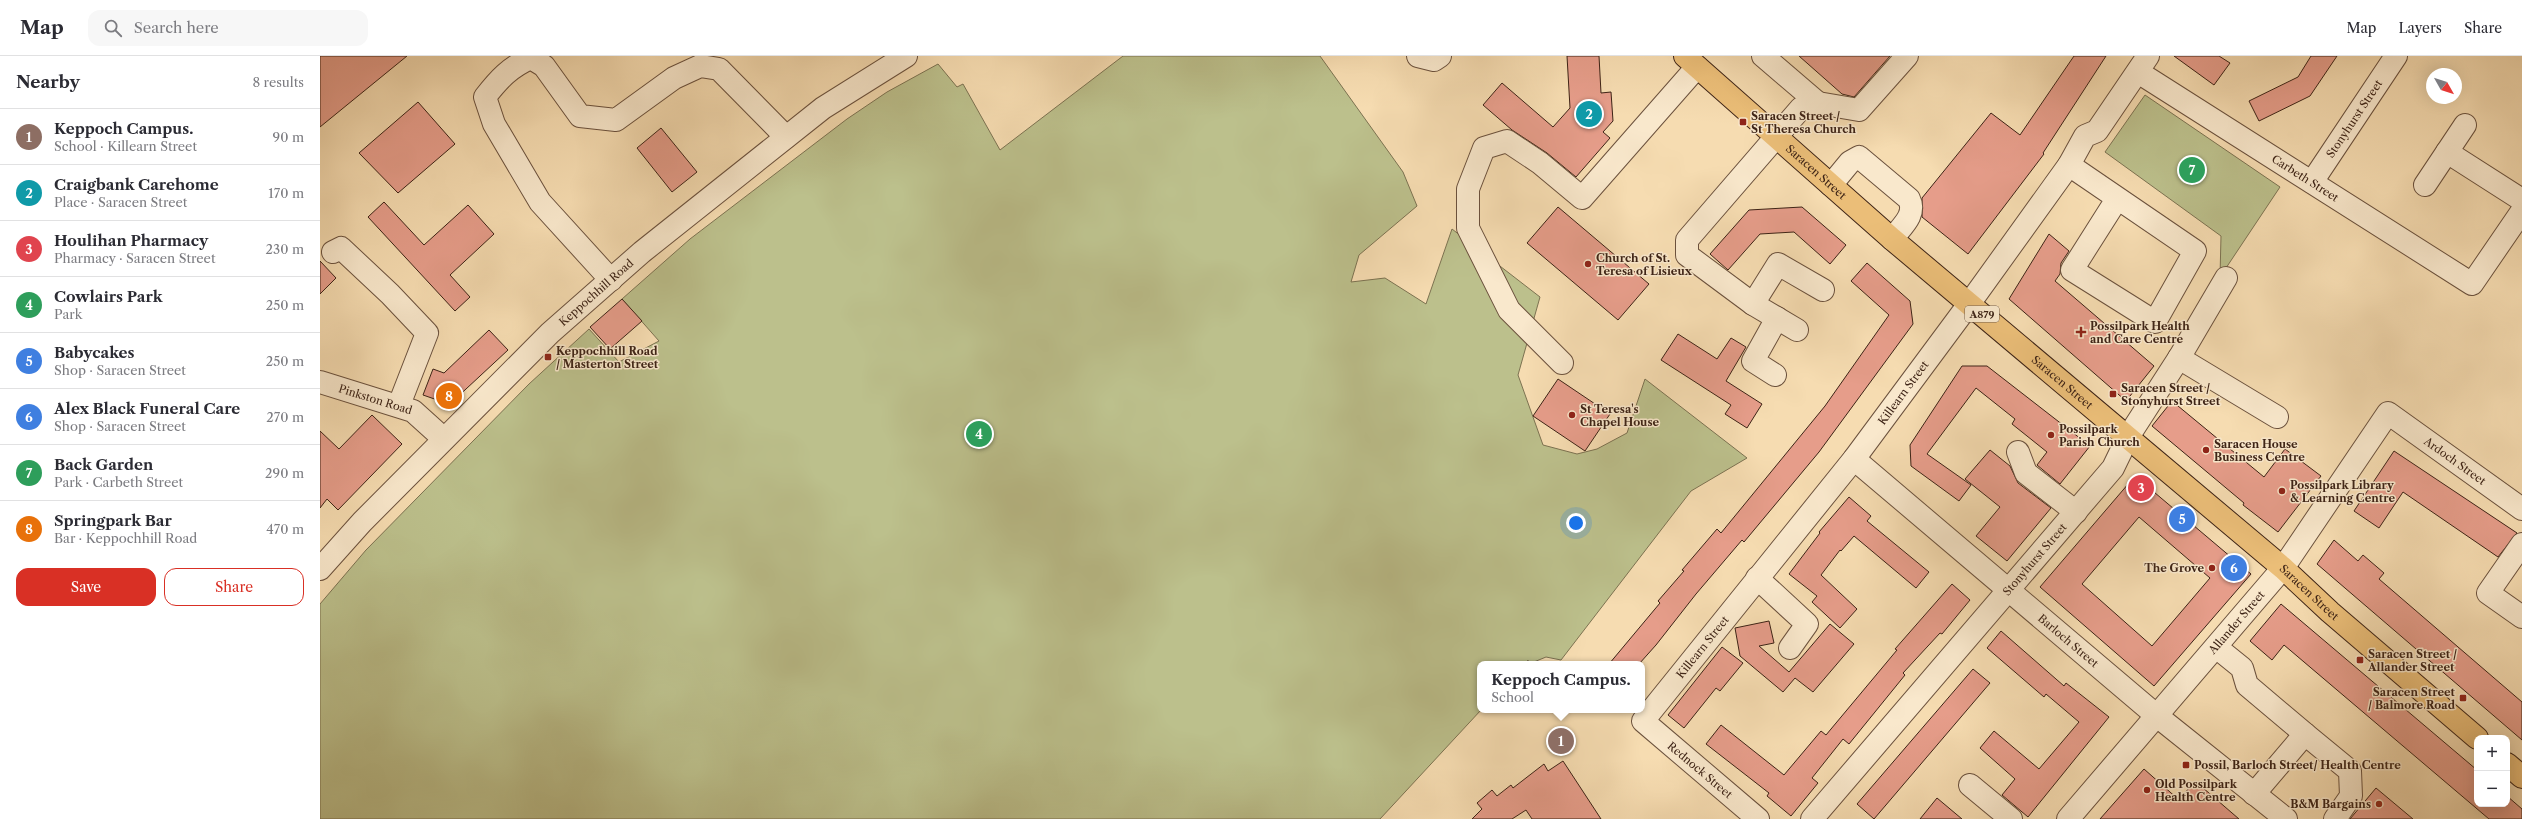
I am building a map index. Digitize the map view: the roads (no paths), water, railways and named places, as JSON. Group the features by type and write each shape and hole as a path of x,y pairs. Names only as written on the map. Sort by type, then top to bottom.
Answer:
{"main road":[{"name":"Saracen Street","path":"1691,61 1892,239 2283,568 2330,612 2474,735"},
{"path":"2510,767 2522,777"}],"street":[{"name":"Keppochhill Road","path":"320,569 362,522 550,333 700,204 823,108 906,56"},
{"path":"1418,56 1434,60 1440,56"},
{"path":"1764,56 1818,104"},
{"path":"1797,330 1753,304 1687,255 1687,240 1801,108 1818,104 1859,110 1907,56"},
{"name":"Stonyhurst Street","path":"2312,182 2396,56"},
{"path":"611,280 540,202 494,124 485,97 500,77 515,65 531,58 544,66 580,116 603,120 616,120 674,78 700,66 723,66 786,137"},
{"path":"1562,363 1509,310 1468,228 1468,189 1484,148 1507,142 1540,163 1582,198 1691,61"},
{"name":"Carbeth Street","path":"2143,64 2312,182 2472,284 2522,211"},
{"name":"Killearn Street","path":"1643,721 1854,459 1969,304 2069,165 2085,136 2097,131 2143,64"},
{"path":"2425,185 2465,125"},
{"path":"2447,152 2522,200"},
{"path":"1831,184 1850,162 1859,157 1909,199 1912,207 1910,216 1892,239"},
{"path":"2069,165 2195,251 2154,322 2072,270 2117,199"},
{"path":"333,252 341,248 427,333 399,405"},
{"path":"1753,304 1778,264 1823,290"},
{"name":"Stonyhurst Street","path":"1812,819 2010,590 2113,468 2128,437 2179,358 2226,278"},
{"path":"1775,375 1753,361 1777,318"},
{"path":"2179,358 2277,417"},
{"name":"Pinkston Road","path":"320,382 399,405 422,417 444,439"},
{"name":"Ardoch Street","path":"2388,414 2522,509"},
{"name":"Allander Street","path":"2068,819 2283,568 2388,414"},
{"path":"2018,452 2026,473 2076,512"},
{"name":"Barloch Street","path":"1854,459 2157,716 2286,819"},
{"path":"2522,544 2488,593 2522,617"},
{"path":"1757,578 1807,624 1790,648"},
{"path":"2216,647 2242,668 2247,685 2350,771 2351,796 2335,819"},
{"name":"Rednock Street","path":"1643,721 1758,819"},
{"path":"2254,794 2305,734"},
{"path":"1970,784 2011,819"}],"place":[{"name":"Craigbank Carehome","path":"1589,114"},
{"name":"Saracen Street / St Theresa Church","path":"1743,122"},
{"name":"Back Garden","path":"2192,170"},
{"name":"Church of St. Teresa of Lisieux","path":"1588,264"},
{"name":"Possilpark Health and Care Centre","path":"2081,332"},
{"name":"Keppochhill Road / Masterton Street","path":"548,357"},
{"name":"Saracen Street / Stonyhurst Street","path":"2113,394"},
{"name":"Springpark Bar","path":"449,396"},
{"name":"St Teresa's Chapel House","path":"1572,415"},
{"name":"Cowlairs Park","path":"979,434"},
{"name":"Possilpark Parish Church","path":"2051,435"},
{"name":"Saracen House Business Centre","path":"2206,450"},
{"name":"Houlihan Pharmacy","path":"2141,488"},
{"name":"Possilpark Library & Learning Centre","path":"2282,491"},
{"name":"Babycakes","path":"2182,519"},
{"name":"The Grove","path":"2212,568"},
{"name":"Alex Black Funeral Care","path":"2234,568"},
{"name":"Saracen Street / Allander Street","path":"2360,660"},
{"name":"Saracen Street / Balmore Road","path":"2463,698"},
{"name":"Keppoch Campus.","path":"1561,741"},
{"name":"Possil, Barloch Street/ Health Centre","path":"2186,765"},
{"name":"Old Possilpark Health Centre","path":"2147,790"},
{"name":"B&M Bargains","path":"2379,804"}]}
